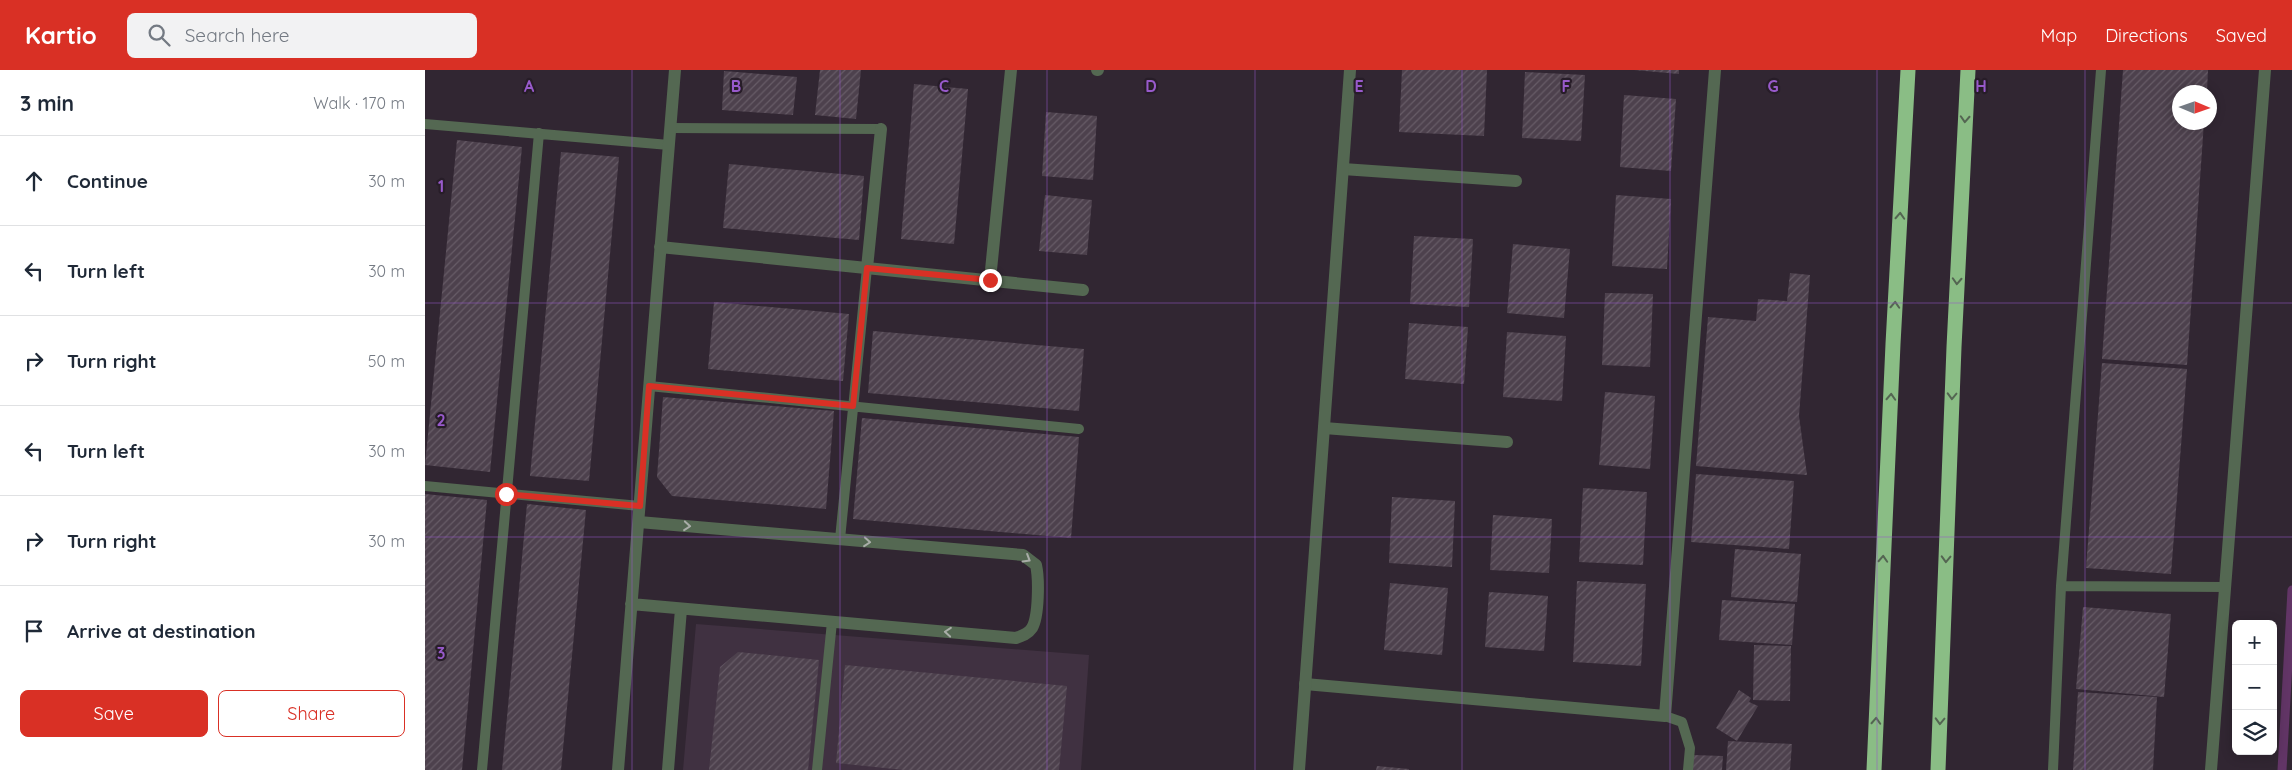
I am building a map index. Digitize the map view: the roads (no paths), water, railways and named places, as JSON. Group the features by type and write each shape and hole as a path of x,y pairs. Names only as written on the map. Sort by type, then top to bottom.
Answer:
{"highway":[{"path":"1874,770 1893,344 1908,70"},
{"path":"1938,770 1954,348 1968,70"}],"street":[{"path":"618,770 675,70"},
{"path":"990,280 1011,70"},
{"path":"1299,770 1350,70"},
{"path":"1305,684 1665,716 1715,70"},
{"path":"2211,770 2265,70"},
{"path":"867,268 881,129"},
{"path":"1343,169 1516,181"},
{"path":"661,247 1083,290"},
{"path":"1324,428 1507,442"},
{"path":"631,604 1016,638 1026,634 1035,620 1039,576 1036,565 1023,555 639,522"},
{"path":"668,770 681,609"}],"lane":[{"path":"2053,770 2061,586 2101,70"},
{"path":"425,124 669,145"},
{"path":"670,128 881,129"},
{"path":"482,770 539,133"},
{"path":"840,539 867,268"},
{"path":"649,386 1079,429"},
{"path":"425,486 640,506"},
{"path":"2061,586 2225,587"},
{"path":"817,770 831,622"},
{"path":"1665,716 1682,722 1690,748 1688,770"}],"waterway":[{"path":"2282,770 2292,590"}]}
